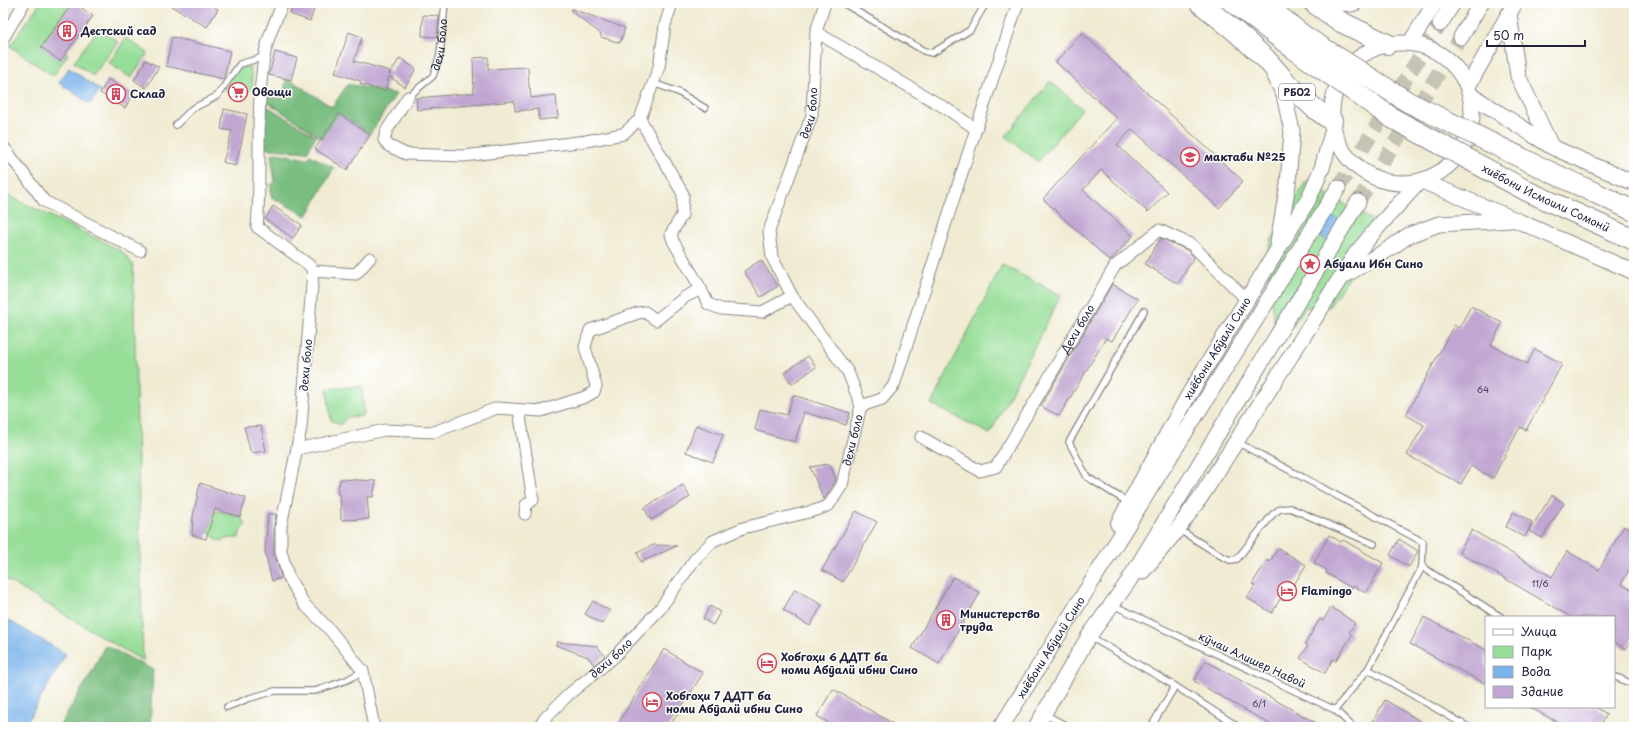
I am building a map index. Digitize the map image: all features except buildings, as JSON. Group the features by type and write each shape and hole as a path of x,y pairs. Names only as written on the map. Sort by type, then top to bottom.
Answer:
{"highway":[{"name":"РБ02","path":"1200,3 1235,31 1266,59 1292,87 1333,125"},
{"name":"хиёбони Исмоили Сомонӣ","path":"1234,3 1294,49 1392,118 1527,191 1634,240"},
{"path":"1263,3 1304,36 1408,102 1544,170 1634,211"},
{"path":"1314,3 1341,22 1387,44"}],"main road":[{"path":"1343,3 1355,3"},
{"path":"1410,43 1435,3"},
{"path":"1440,24 1453,3"},
{"path":"1461,37 1481,3"},
{"path":"1469,90 1512,8"},
{"path":"1512,8 1518,76 1552,147"},
{"path":"1410,43 1428,47 1445,57 1458,70 1469,90 1473,113 1471,131 1464,148 1453,163 1438,174 1420,182 1400,184 1382,181 1365,173 1351,162 1340,146 1333,125 1333,100 1339,81 1351,64 1367,52 1387,44 1410,43"},
{"path":"1266,59 1284,96 1292,131 1288,184 1277,251"},
{"path":"1469,90 1552,147 1634,183"},
{"name":"хиёбони Абӯалӣ Сино","path":"1101,568 1117,526 1188,396 1248,301 1311,194 1322,168 1333,125"},
{"path":"1420,182 1516,220 1634,272"},
{"path":"1128,582 1139,576 1151,563 1178,529 1204,492 1355,255 1377,228 1420,182"},
{"name":"хиёбони Абӯалӣ Сино","path":"1001,727 1338,188"},
{"path":"1036,727 1089,636 1113,605 1128,582 1358,202"},
{"path":"1339,279 1389,249 1409,235 1439,224 1516,220"}],"street":[{"path":"3,39 24,3"},
{"path":"283,3 273,26 264,57 259,101 260,194 257,227 310,265 313,271 356,274 370,258"},
{"path":"408,97 387,130 384,140 389,146 406,154 464,156 586,141 623,134 640,119 659,67 665,25 672,3"},
{"name":"дехи боло","path":"538,727 569,694 613,658 659,610 695,559 713,541 743,528 817,510 829,505 842,485 861,406 848,372 792,296 772,257 769,231 812,115 816,32 825,3"},
{"name":"Дехи боло","path":"861,406 882,399 894,385 1018,3"},
{"path":"816,32 947,109 976,129"},
{"path":"640,119 683,194 682,214 672,234 673,241 708,304 721,309 762,312 792,296"},
{"path":"3,146 44,201 140,251"},
{"name":"Дехи боло","path":"921,437 980,471 996,467 1116,266 1159,230 1192,245 1248,301"},
{"name":"дехи боло","path":"313,271 301,428 281,526 281,551 288,576 304,604 330,630 363,671 374,727"},
{"path":"297,449 385,430 434,432 497,408 542,411 585,397 594,392 596,386 585,347 590,330 638,313 645,312 656,320 685,297 701,289"},
{"path":"519,410 533,500 526,505 525,514"}],"lane":[{"name":"дехи боло","path":"408,97 434,76 440,55 445,3"},
{"path":"843,3 924,51 932,53 970,30 986,3"},
{"path":"176,125 192,109 217,96 240,64 264,57"},
{"path":"653,83 678,92 705,108"},
{"path":"1129,504 1088,477 1069,442 1144,312"},
{"path":"1236,442 1423,542 1422,567 1368,669 1335,710"},
{"path":"1178,529 1223,557 1230,560 1237,559 1273,514 1280,509 1290,508 1374,544"},
{"path":"1422,567 1499,616"},
{"name":"кӯчаи Алишер Навоӣ","path":"1113,605 1335,710 1353,727"},
{"path":"1089,636 1175,686 1239,727"},
{"path":"1368,669 1468,727"},
{"path":"227,708 250,698 275,691 315,691 347,680 363,671"},
{"path":"1615,676 1634,685"},
{"path":"1151,727 1175,686"},
{"path":"1044,713 1069,727"}],"green space":[{"path":"40,3 71,3 46,38 68,54 53,76 10,46"},
{"path":"99,28 118,42 93,76 74,62"},
{"path":"126,38 148,53 131,78 109,63"},
{"path":"250,67 253,86 247,94 238,97 228,94 222,85 237,68"},
{"path":"286,77 332,107 348,84 396,94 370,134 340,114 323,139 266,101 265,105 316,136 307,152 260,148 265,97 284,98"},
{"path":"1050,81 1082,109 1038,162 1006,136"},
{"path":"276,153 307,159 310,155 334,168 307,216 271,197 271,185 275,181 271,156"},
{"path":"1306,181 1382,226 1329,307 1306,307 1293,326 1284,324 1274,319 1267,260 1271,240"},
{"path":"3,193 122,251 133,265 143,661 3,578"},
{"path":"1002,265 1061,295 990,434 931,404"},
{"path":"362,386 364,415 348,417 340,425 331,420 327,389"},
{"path":"218,511 240,517 246,524 240,532 239,538 230,538 219,541 208,532 214,512"},
{"path":"105,645 153,670 150,727 59,727 93,670"}],"water":[{"path":"69,68 100,90 90,104 59,83"},
{"path":"1330,215 1345,223 1333,244 1318,235"},
{"path":"3,617 66,654 24,727 3,727"}],"tunnel":[{"path":"1338,188 1440,24"},
{"path":"1358,202 1461,37"}],"place":[{"name":"Дестский сад","path":"67,31"},
{"name":"Овощи","path":"238,92"},
{"name":"Склад","path":"116,94"},
{"name":"мактаби №25","path":"1190,157"},
{"name":"Абуали Ибн Сино","path":"1310,264"},
{"name":"Flamingo","path":"1287,591"},
{"name":"Министерство труда","path":"946,620"},
{"name":"Хобгоҳи 6 ДДТТ ба номи Абӯалӣ ибни Сино","path":"767,663"},
{"name":"Хобгоҳи 7 ДДТТ ба номи Абӯалӣ ибни Сино","path":"652,702"}]}
